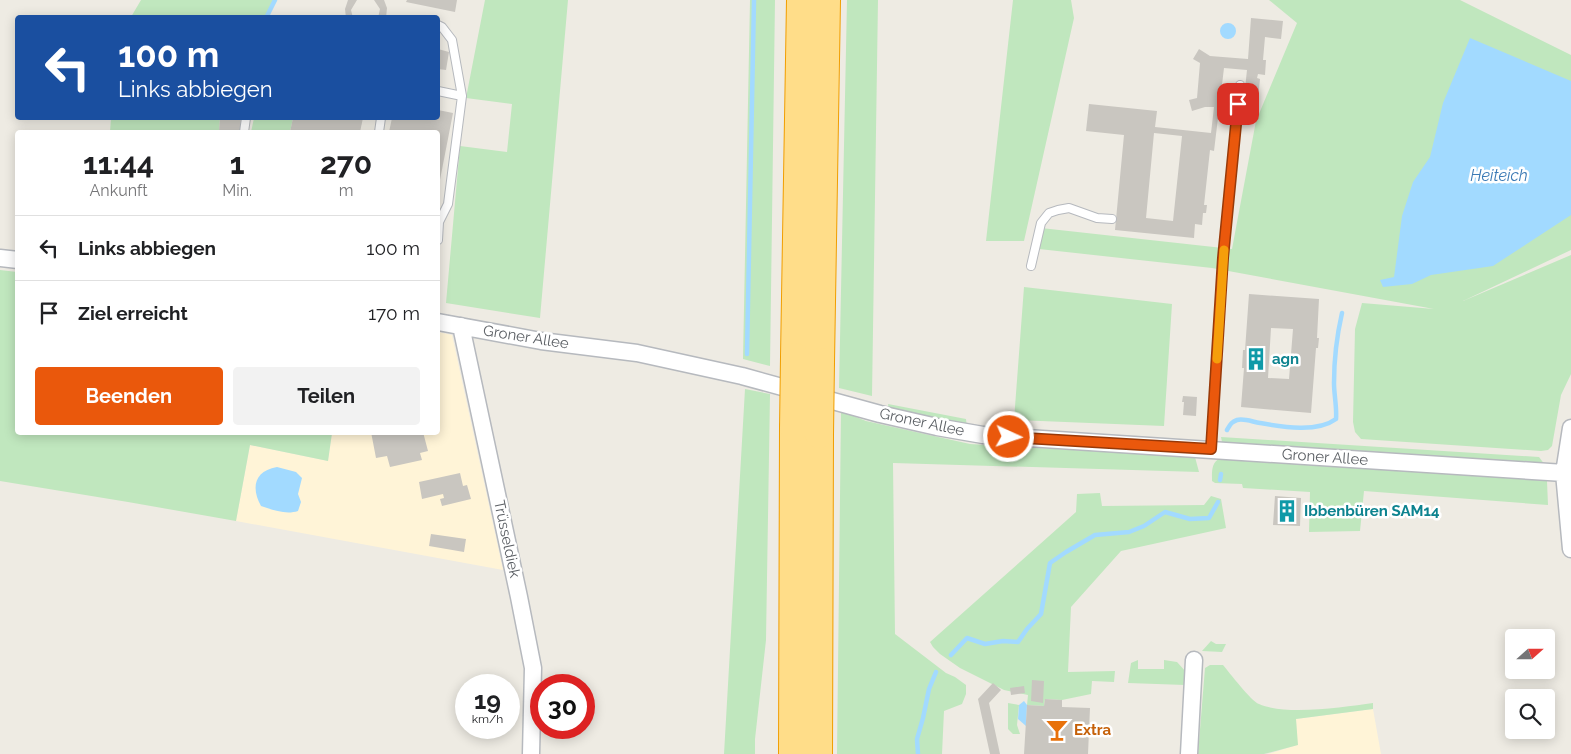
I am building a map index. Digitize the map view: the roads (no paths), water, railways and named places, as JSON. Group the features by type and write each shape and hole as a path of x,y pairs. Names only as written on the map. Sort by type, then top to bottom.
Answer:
{"highway":[{"path":"800,0 808,360"},
{"path":"793,754 807,431 808,360 826,0"},
{"path":"807,431 818,754"}],"street":[{"path":"0,258 15,260"},
{"name":"Groner Allee","path":"440,322 540,341 637,353 742,376 880,414 974,433 1009,437 1564,473"},
{"name":"Trüsseldiek","path":"461,326 533,668 531,754"},
{"path":"1571,428 1564,473 1571,549"},
{"path":"1189,754 1194,660"}],"lane":[{"path":"440,26 452,40 462,96 448,204 440,220"},
{"path":"1211,449 1223,258 1240,85"},
{"path":"440,91 462,96"},
{"path":"1031,266 1041,223 1049,213 1069,208 1089,216 1112,219"}],"water":[{"path":"1225,23 1231,23 1236,28 1234,37 1225,39 1220,34 1220,28"},
{"name":"Heiteich","path":"1470,38 1571,81 1571,215 1493,266 1431,275 1412,284 1383,287 1380,280 1394,277 1402,216 1413,182 1430,157 1443,103"},
{"path":"277,467 296,472 302,478 298,494 301,502 298,511 284,512 261,506 256,493 259,476 269,469"},
{"path":"1024,701 1027,705 1026,726 1018,719 1019,705"}],"waterway":[{"path":"268,15 275,0"},
{"path":"747,354 754,0"},
{"path":"1227,430 1232,423 1240,420 1300,428 1319,426 1336,419 1335,365 1342,313"},
{"path":"1220,480 1221,474"},
{"path":"951,655 967,638 985,644 1003,641 1018,642 1041,614 1050,563 1095,535 1129,532 1144,526 1165,512 1190,519 1209,518 1218,502"},
{"path":"918,754 917,739 929,689 936,672"}],"place":[{"name":"agn","path":"1256,359"},
{"name":"Ibbenbüren SAM14","path":"1287,511"},
{"name":"Extra","path":"1057,730"}]}
